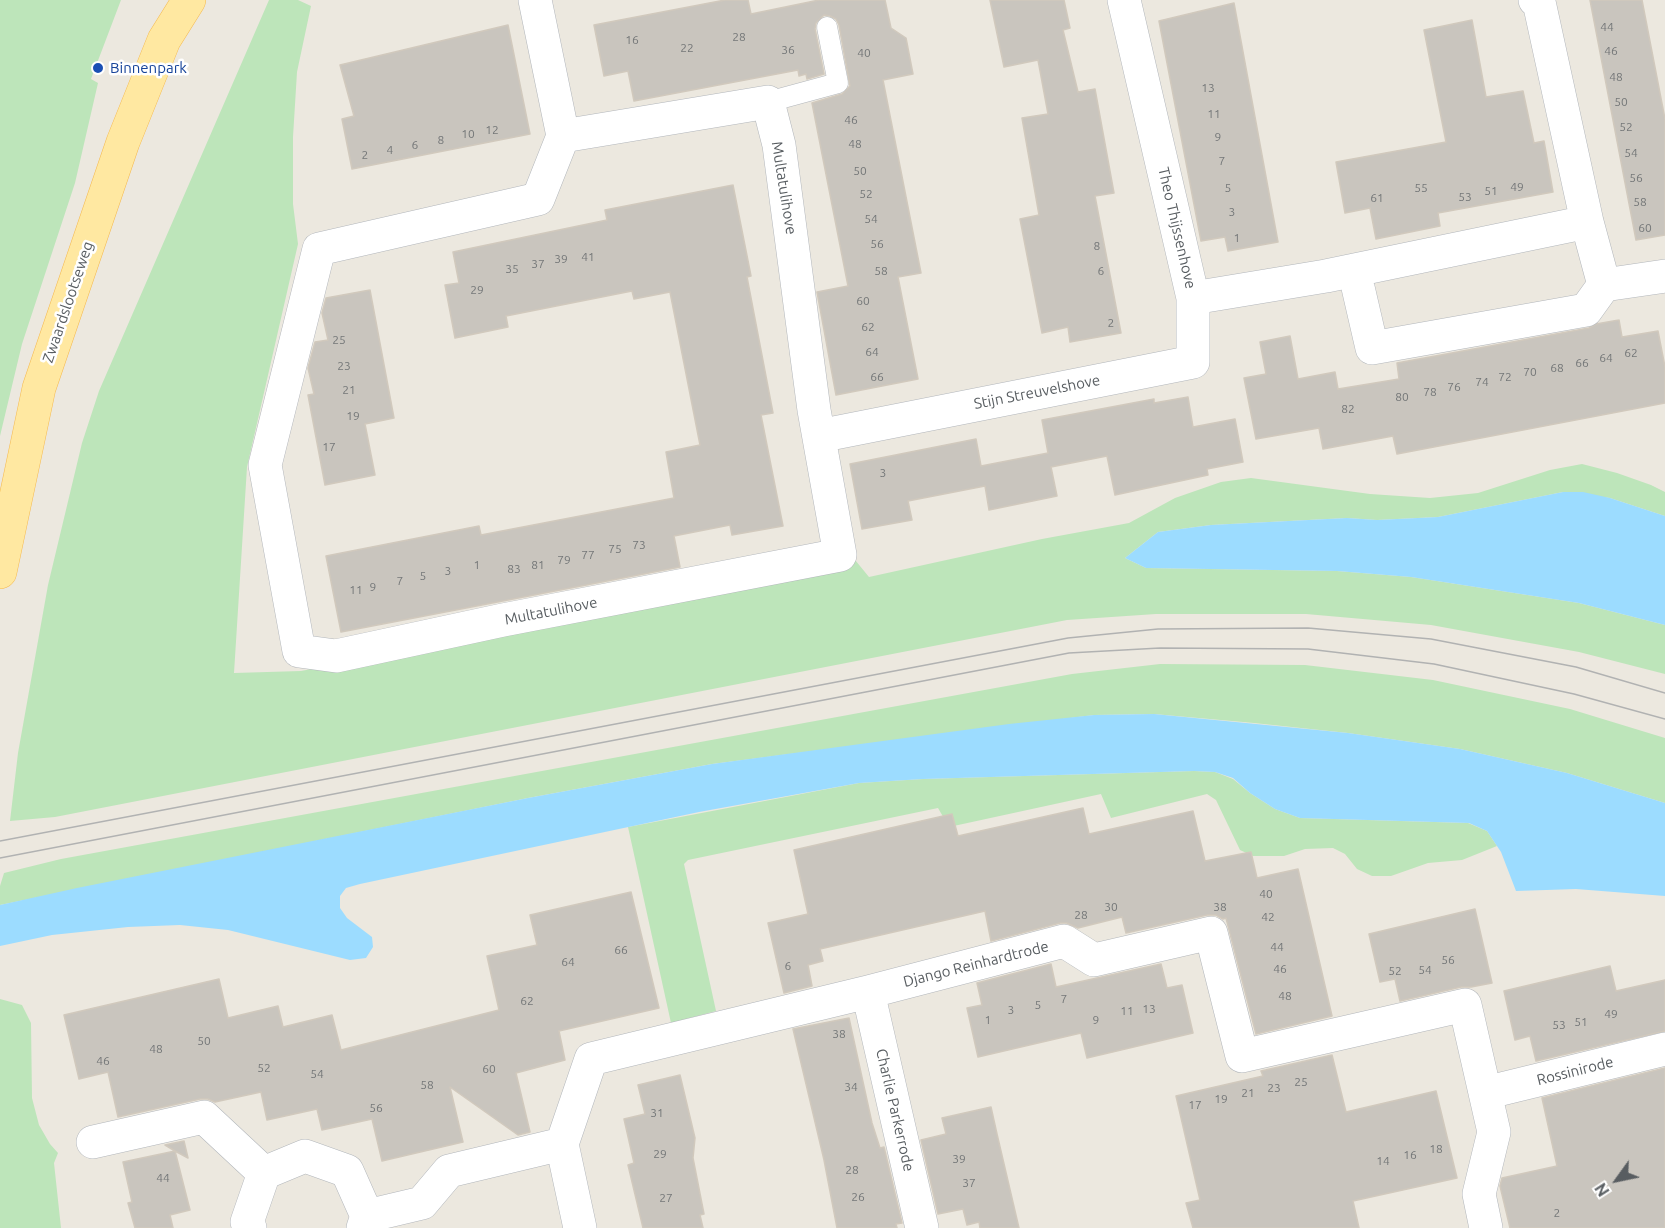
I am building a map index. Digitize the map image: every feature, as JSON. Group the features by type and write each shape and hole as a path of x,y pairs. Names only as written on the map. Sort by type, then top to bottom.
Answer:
{"main road":[{"name":"Zwaardslootseweg","path":"164,40 170,0"},
{"name":"Zwaardslootseweg","path":"0,572 39,388 123,141 164,40 189,0"}],"street":[{"path":"535,0 563,135 768,102"},
{"name":"Theo Thijssenhove","path":"1124,0 1193,298 1354,270 1587,222"},
{"path":"1535,0 1539,2 1587,222 1604,285"},
{"name":"Multatulihove","path":"563,135 538,199 319,249 265,465 299,651 336,656 503,620 840,555 819,436 778,145 768,102"},
{"path":"1354,270 1372,348 1586,310 1604,285 1665,276"},
{"name":"Stijn Streuvelshove","path":"819,436 1192,362 1193,298"},
{"name":"Django Reinhardtrode","path":"562,1144 591,1059 868,992 1064,941 1094,960 1211,933 1242,1056 1465,1005 1485,1093"},
{"name":"Charlie Parkerrode","path":"868,992 922,1228"},
{"name":"Rossinirode","path":"1485,1093 1665,1049"},
{"path":"1485,1093 1494,1132 1479,1194 1486,1228"},
{"path":"93,1142 204,1118 264,1173"},
{"path":"250,1228 247,1222 264,1173 305,1156 347,1171 365,1222 422,1203 449,1171 562,1144 580,1228"}],"lane":[{"path":"768,102 838,83 827,27"}],"green space":[{"path":"0,0 121,0 91,79 98,83 75,183 22,344 0,436"},
{"path":"269,0 298,0 311,6 297,72 293,137 293,204 298,244 247,467 234,673 301,671 839,566 851,555 869,577 1042,539 1129,523 1175,498 1221,482 1251,478 1370,494 1430,498 1478,493 1550,470 1582,464 1617,473 1665,492 1665,516 1610,498 1563,492 1438,517 1377,520 1347,518 1211,525 1158,532 1125,558 1146,568 1337,571 1411,577 1579,603 1665,625 1665,674 1579,652 1431,625 1306,614 1156,614 1067,620 55,817 10,821 18,753 48,585 82,443 99,391"},
{"path":"1160,664 1305,665 1433,680 1570,709 1665,738 1665,803 1567,773 1460,749 1348,733 1254,723 1154,714 1094,715 712,764 528,798 0,905 0,886 4,873 61,859 1072,674"},
{"path":"1215,772 1233,779 1275,809 1300,818 1468,823 1487,831 1497,846 1462,860 1428,863 1391,876 1372,876 1357,869 1345,854 1333,848 1305,849 1284,856 1253,856 1240,850 1216,800 1207,794 1111,818 1101,794 949,827 938,808 688,860 684,864 716,1011 671,1023 628,827 859,783"},
{"path":"0,999 22,1005 31,1023 32,1098 39,1125 58,1153 54,1163 61,1228 0,1228"}],"water":[{"path":"1563,492 1583,492 1610,498 1665,516 1665,625 1579,603 1411,577 1337,571 1146,568 1125,558 1158,532 1211,525 1347,518 1377,520 1438,517"},
{"path":"1154,714 1348,733 1460,749 1567,773 1665,803 1665,896 1576,889 1516,891 1501,852 1487,831 1469,823 1300,818 1275,809 1250,793 1233,778 1215,772 923,779 859,783 699,812 346,888 340,896 340,908 347,918 372,937 373,947 366,958 350,960 228,930 180,925 128,927 52,935 0,946 0,905 77,888 528,798 712,764 1009,724 1094,715"}],"building":[{"path":"725,0 748,0 751,14 819,0 885,0 891,28 906,38 913,74 883,80 921,273 898,277 918,379 836,395 817,292 848,286 812,103 842,94 850,86 836,19 824,15 816,23 815,29 824,74 807,79 806,74 799,76 798,70 634,101 628,71 604,76 594,25"},
{"path":"990,0 1064,0 1070,28 1063,30 1078,92 1095,89 1114,193 1095,196 1121,333 1070,342 1068,327 1042,333 1020,219 1039,215 1022,118 1048,114 1038,60 1004,67"},
{"path":"1590,0 1642,0 1665,119 1665,235 1636,240"},
{"path":"1234,3 1278,242 1228,251 1225,237 1201,241 1159,21"},
{"path":"1472,20 1486,97 1523,91 1534,143 1544,141 1553,192 1438,213 1440,226 1376,239 1370,208 1345,213 1336,162 1446,142 1424,30"},
{"path":"508,25 530,134 352,169 342,119 354,116 340,65"},
{"path":"733,185 751,276 747,277 773,413 761,415 783,526 732,535 730,525 674,536 680,567 341,632 326,556 479,526 481,535 674,498 666,452 700,445 670,292 634,299 632,291 506,316 508,327 455,338 445,285 459,283 453,252 607,220 605,210"},
{"path":"370,290 394,418 365,424 375,475 325,485 308,395 314,394 308,368 315,342 328,340 322,313 326,298"},
{"path":"1619,320 1622,337 1658,331 1665,367 1665,403 1397,454 1393,436 1323,449 1319,428 1256,439 1244,378 1266,374 1260,342 1290,336 1298,379 1335,372 1338,389 1399,379 1397,363 1589,328 1596,324"},
{"path":"1188,397 1193,427 1235,419 1243,462 1207,469 1208,475 1115,495 1107,456 1051,467 1057,496 989,510 985,486 908,501 912,520 862,529 850,464 976,439 981,466 1048,453 1042,420 1154,399 1154,403"},
{"path":"1083,808 1089,834 1193,811 1205,861 1251,852 1257,878 1298,869 1332,1016 1256,1034 1226,918 1223,919 1216,915 1126,933 1122,917 1078,928 1067,923 1060,923 991,941 985,911 820,949 823,961 808,965 812,986 784,993 768,923 808,914 794,850 952,814 958,836"},
{"path":"631,892 659,1008 559,1031 565,1060 516,1073 530,1132 518,1135 450,1087 463,1142 382,1161 372,1119 322,1130 317,1109 267,1120 261,1092 215,1102 200,1099 118,1117 108,1072 79,1079 64,1015 219,979 228,1018 278,1006 283,1027 332,1015 341,1050 499,1010 487,956 537,945 530,915"},
{"path":"1475,909 1492,983 1461,987 1400,1001 1395,979 1380,982 1369,934"},
{"path":"1051,964 1056,987 1161,964 1167,988 1182,985 1193,1033 1087,1058 1081,1033 978,1057 967,1008 982,1005 977,983"},
{"path":"1610,966 1616,991 1665,980 1665,1031 1536,1061 1530,1036 1515,1040 1504,991"},
{"path":"849,1018 872,1123 880,1148 884,1147 902,1223 896,1224 897,1228 837,1228 824,1160 793,1029"},
{"path":"1332,1055 1346,1112 1436,1091 1457,1178 1353,1201 1359,1228 1193,1228 1186,1203 1200,1200 1176,1096 1263,1076 1261,1071"},
{"path":"1665,1068 1665,1228 1510,1228 1500,1186 1502,1178 1557,1166 1542,1098"},
{"path":"680,1075 695,1138 693,1158 704,1214 700,1215 703,1228 643,1228 628,1165 634,1163 624,1119 645,1114 638,1085"},
{"path":"991,1107 1019,1228 980,1228 979,1222 967,1225 963,1209 938,1214 921,1140 946,1134 942,1118"},
{"path":"184,1141 188,1158 165,1145"},
{"path":"175,1151 190,1210 170,1215 173,1228 135,1228 128,1203 132,1202 123,1162"}],"tram line":[{"path":"0,841 1068,638 1158,629 1308,628 1431,639 1576,667 1665,693"},
{"path":"0,858 1069,653 1160,648 1308,649 1434,664 1574,694 1665,719"}],"place":[{"name":"Binnenpark","path":"98,68"}]}
